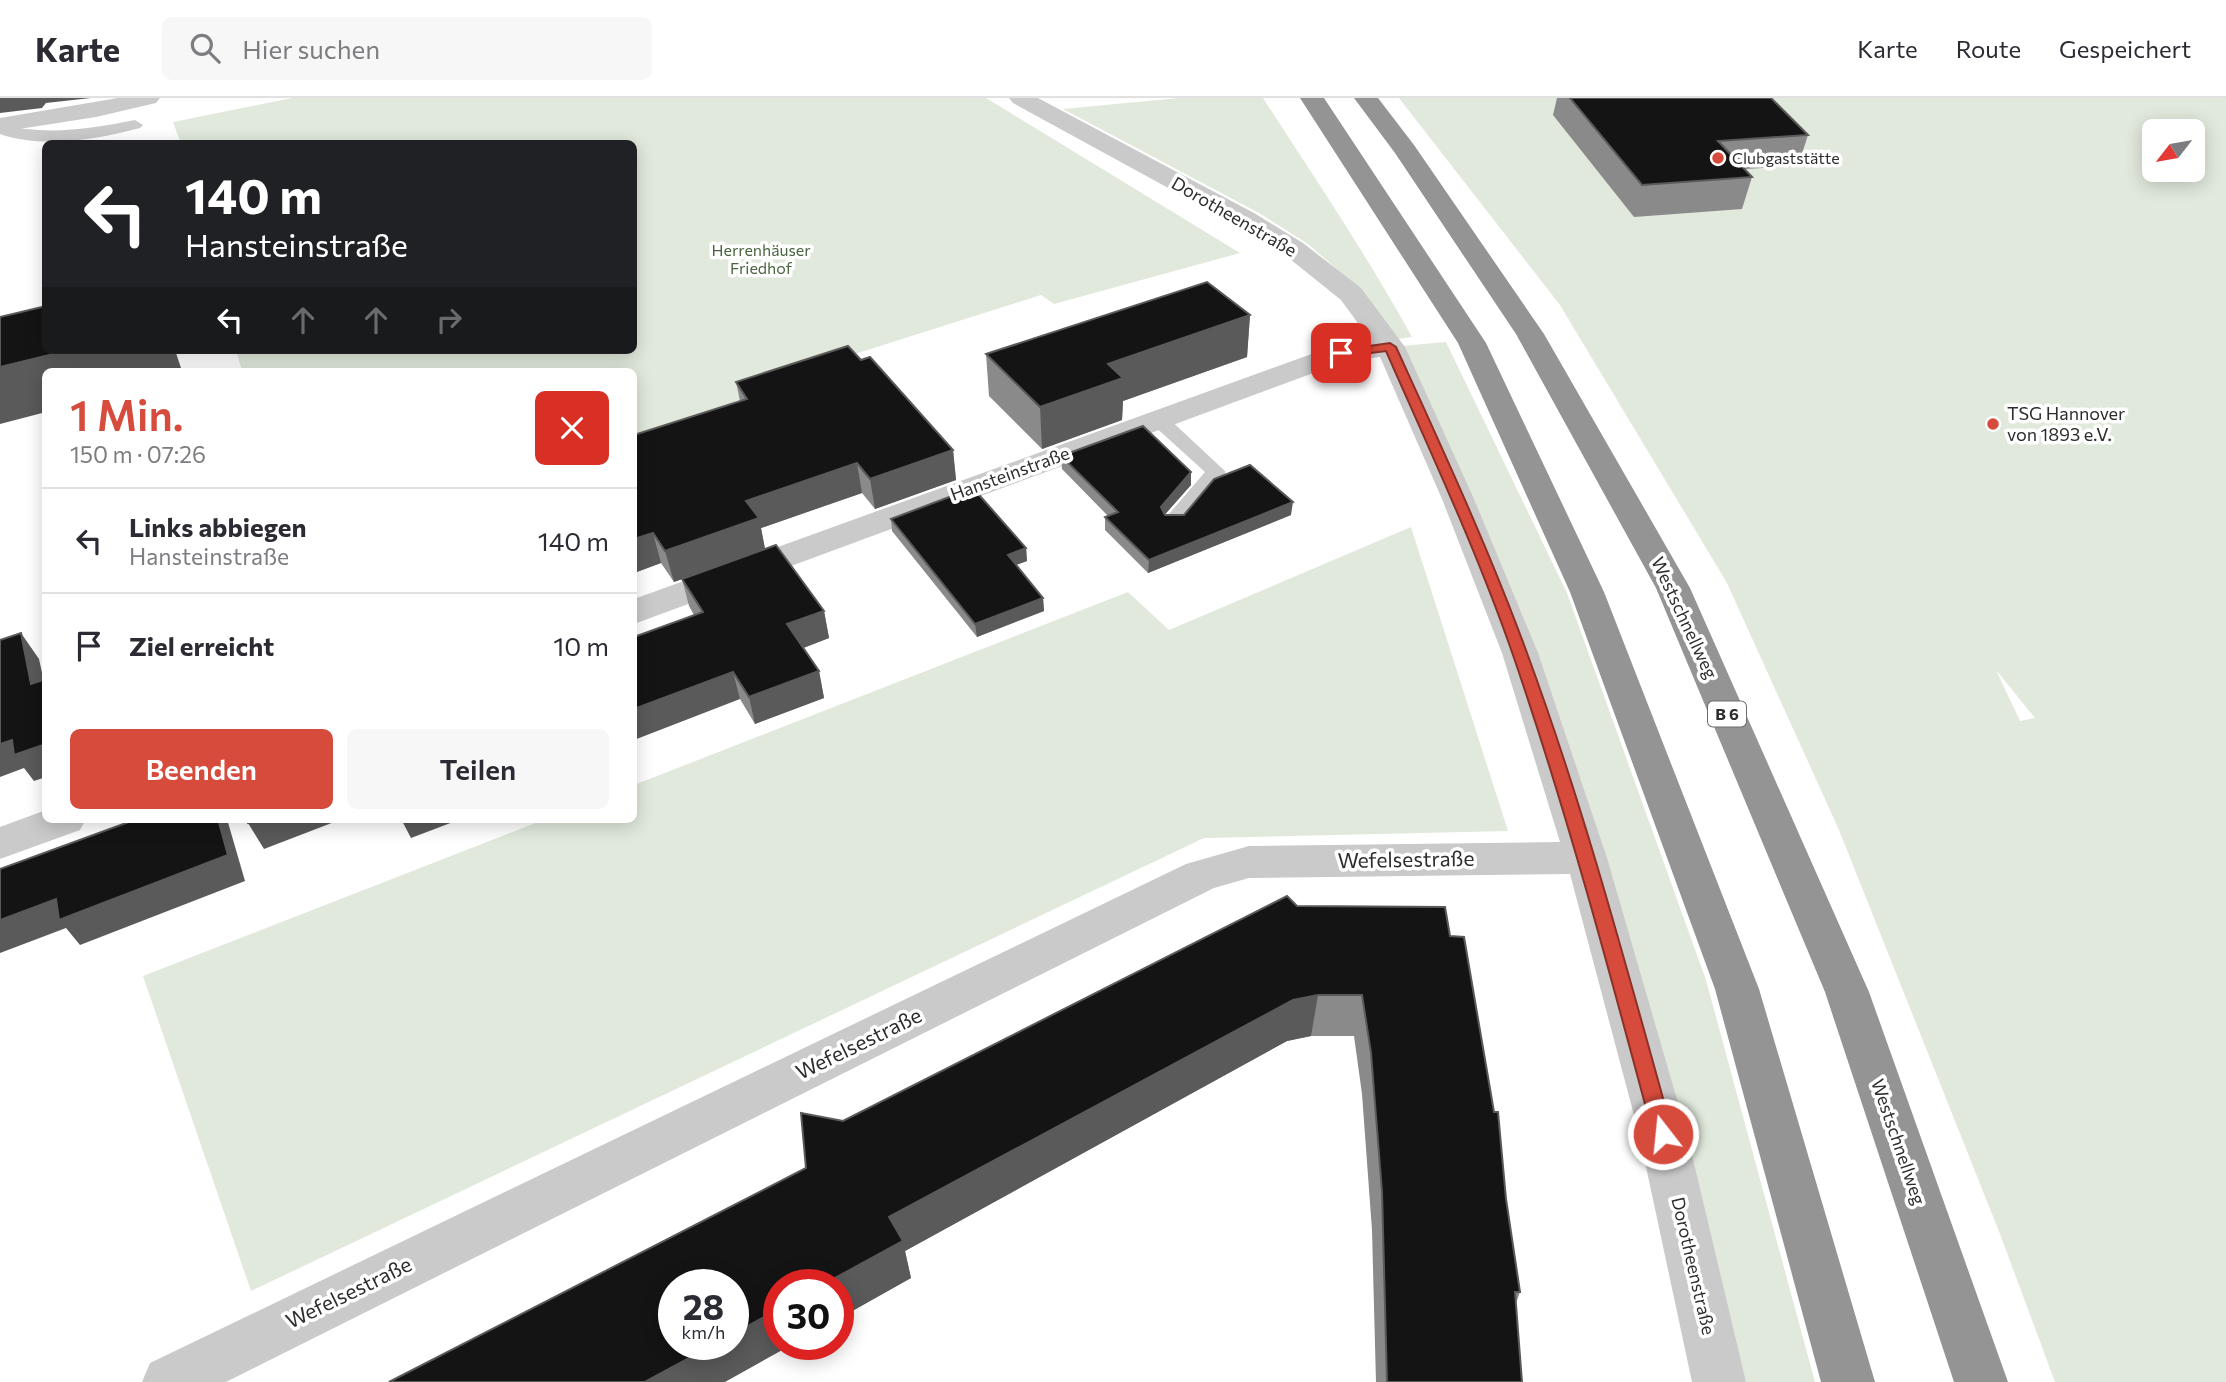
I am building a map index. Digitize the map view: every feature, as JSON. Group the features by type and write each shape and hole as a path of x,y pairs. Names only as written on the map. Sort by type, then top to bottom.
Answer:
{"highway":[{"path":"1312,98 1472,343 1587,592 1737,989 1848,1382"},
{"name":"Westschnellweg","path":"1366,98 1405,150 1530,334 1673,588 1847,992 1981,1382"}],"street":[{"path":"0,127 148,98"},
{"name":"Dorotheenstraße","path":"1021,98 1245,219 1294,249 1351,294 1390,347 1458,499 1520,653 1586,858 1663,1134 1718,1382"},
{"name":"Hansteinstraße","path":"637,611 1341,353 1390,347"},
{"path":"0,843 55,823"},
{"name":"Wefelsestraße","path":"169,1382 1200,876 1249,862 1586,858"}],"lane":[{"path":"0,127 11,135 135,125"},
{"path":"1159,420 1216,472 1174,521"}],"green space":[{"name":"Herrenhäuser Friedhof","path":"292,98 986,98 1240,253 1054,304 1041,295 839,359 637,464 637,368 241,368 237,354 637,354 637,140 180,140 173,122"},
{"path":"1179,98 1263,98 1359,246 1412,337 1398,339 1362,291 1308,244 1259,213 1063,109"},
{"path":"1399,98 2226,98 2226,1382 2055,1382 2000,1234 1839,830 1727,583 1560,305","holes":["1996,670 2035,718 2020,721"]},
{"path":"1446,342 1567,593 1706,980 1815,1382 1719,1382 1586,858 1390,347"},
{"path":"1411,527 1508,831 1204,838 251,1291 143,976 536,823 637,823 637,784 1128,592 1169,630"}],"building":[{"path":"1570,98 1771,98 1808,135 1718,141 1752,177 1642,185"},
{"path":"1207,282 1250,315 1108,364 1123,378 1040,407 986,354"},
{"path":"42,307 42,354 54,354 0,367 0,317"},
{"path":"848,346 861,360 870,357 953,450 870,479 857,463 746,501 759,518 665,551 653,533 637,538 637,434 747,399 736,382"},
{"path":"1143,426 1191,472 1161,507 1165,515 1184,515 1214,479 1250,465 1293,502 1149,560 1105,517 1118,512 1061,456"},
{"path":"973,488 1026,548 1008,555 1043,598 975,624 891,519"},
{"path":"776,545 824,611 787,624 819,671 749,697 733,672 637,708 637,636 703,612 682,579"},
{"path":"21,633 31,684 42,680 42,745 14,755 12,740 0,744 0,640"},
{"path":"126,823 219,823 228,855 59,920 56,899 0,920 0,869"},
{"path":"1287,896 1297,906 1445,907 1450,936 1464,937 1494,1112 1498,1112 1506,1199 1520,1292 1515,1292 1522,1382 1387,1382 1382,1192 1371,1053 1362,995 1318,995 1293,1000 889,1217 903,1241 852,1269 763,1269 763,1318 749,1325 749,1269 658,1269 658,1360 686,1360 645,1382 389,1382 806,1168 801,1113 843,1121"}],"place":[{"name":"Clubgaststätte","path":"1718,158"},
{"name":"TSG Hannover von 1893 e.V.","path":"1993,424"}],"route":[{"path":"1341,353 1390,347 1458,499 1520,653 1586,858 1663,1134"}]}
